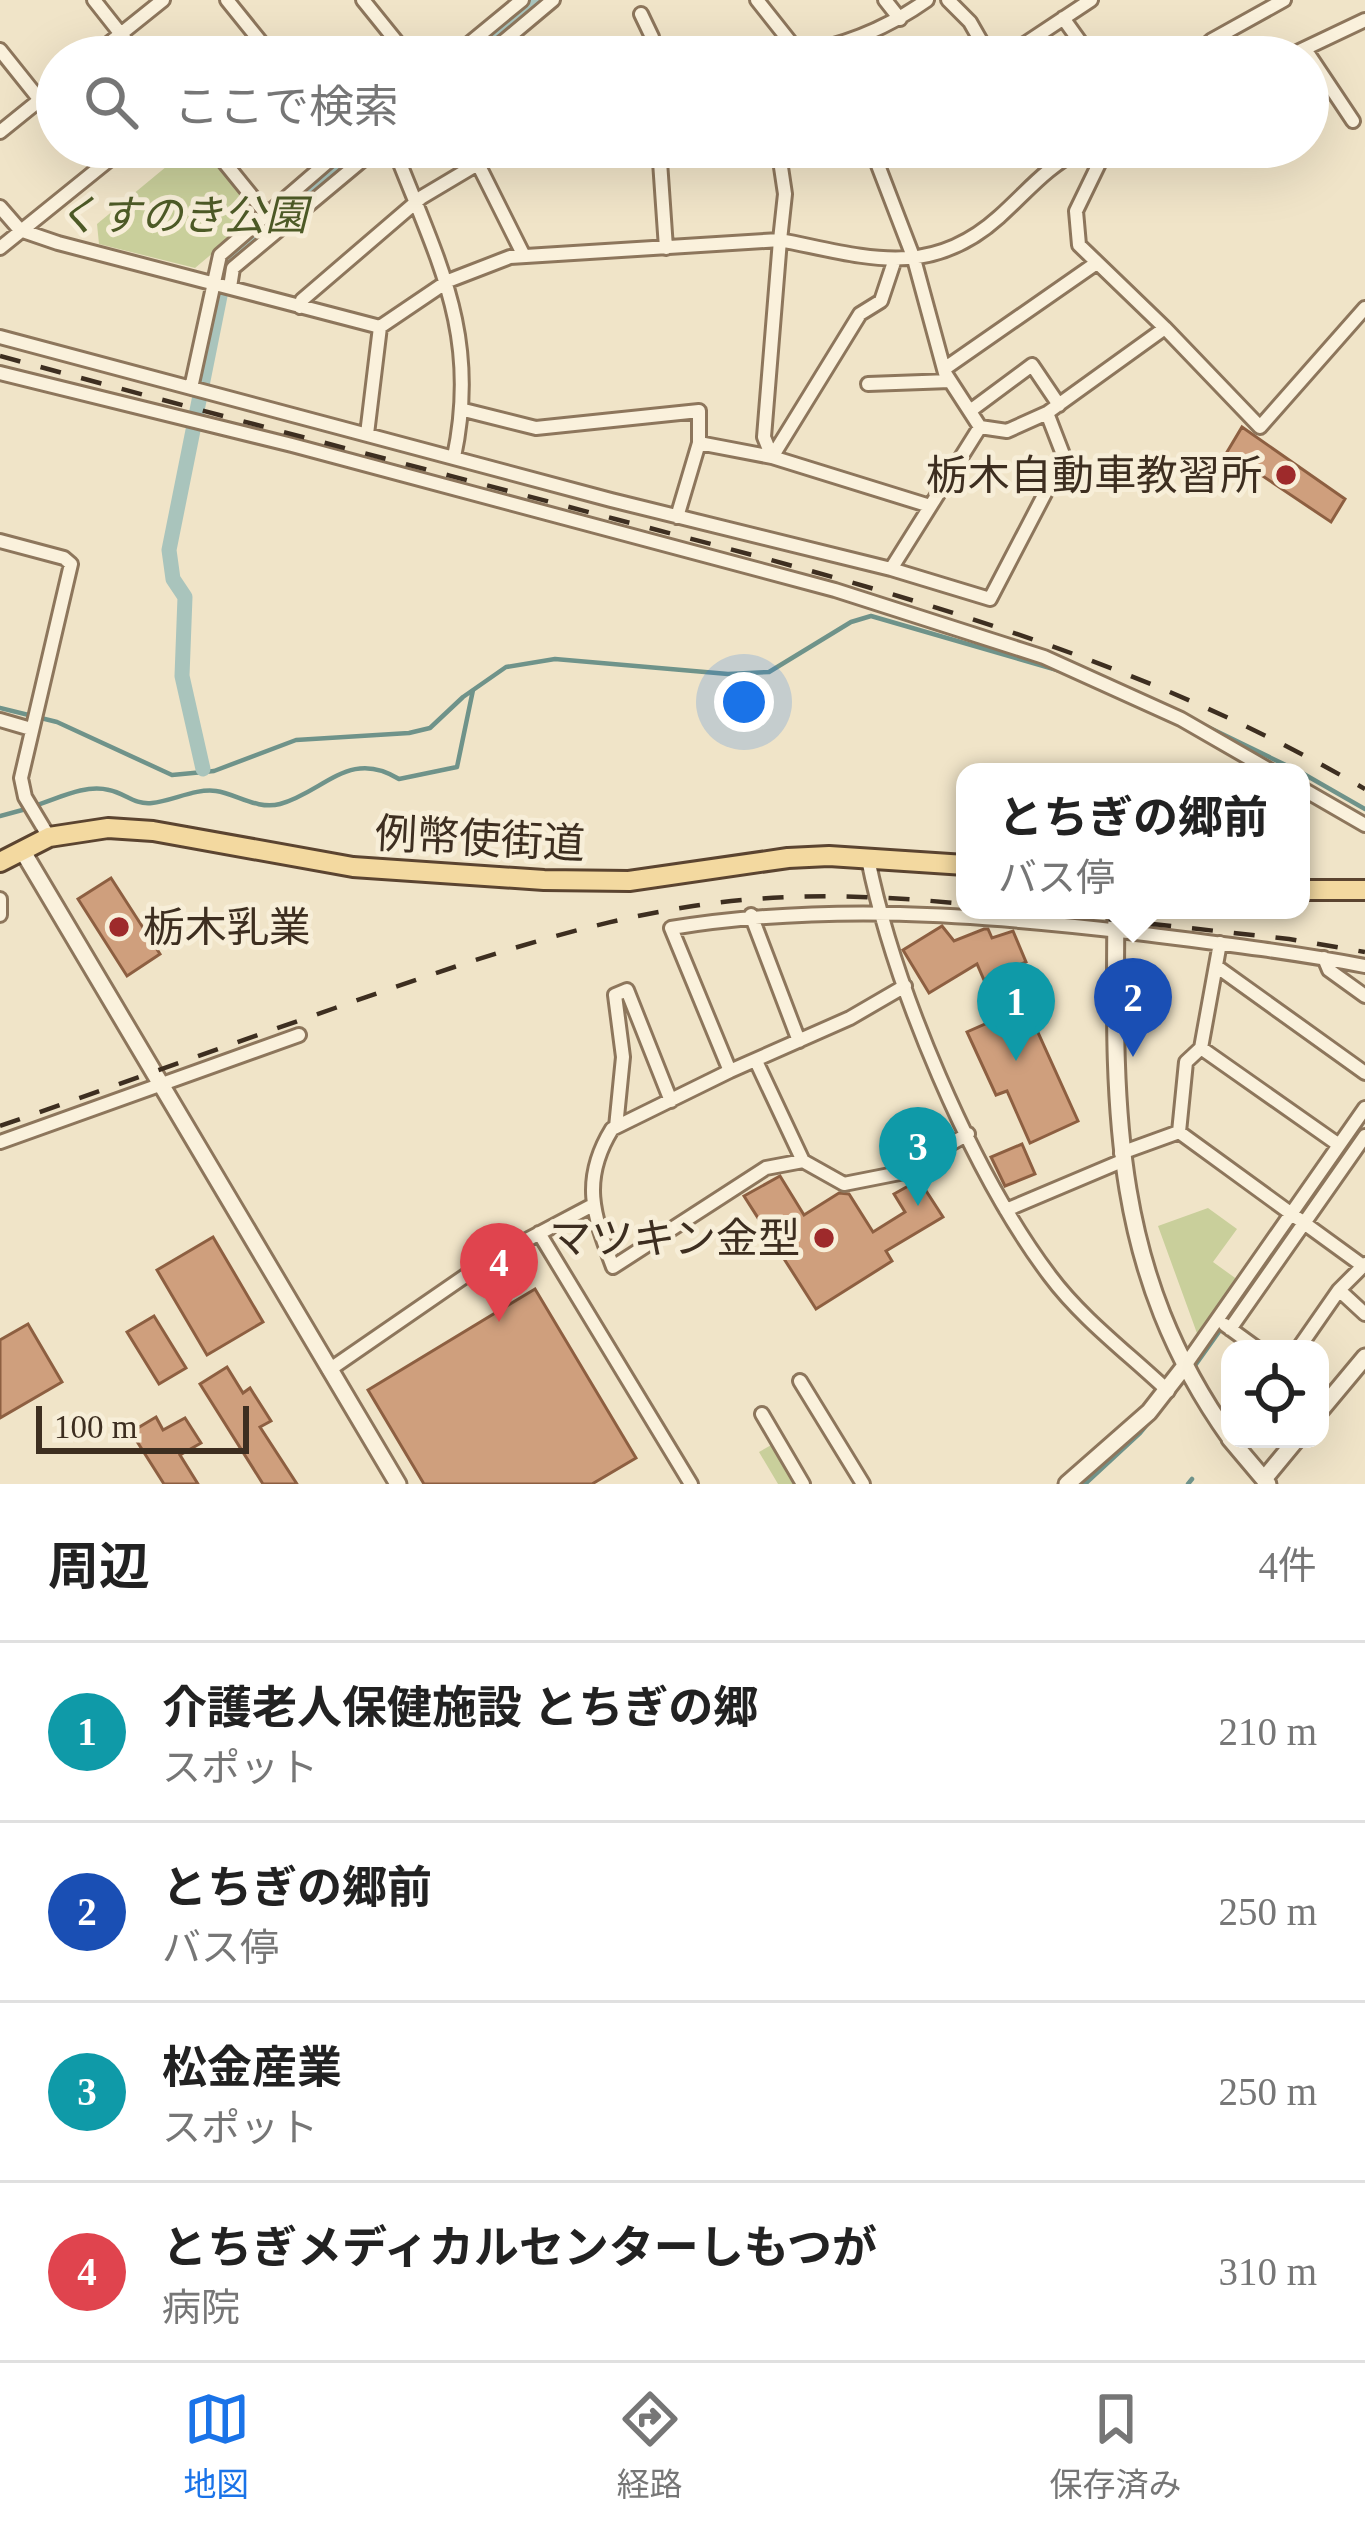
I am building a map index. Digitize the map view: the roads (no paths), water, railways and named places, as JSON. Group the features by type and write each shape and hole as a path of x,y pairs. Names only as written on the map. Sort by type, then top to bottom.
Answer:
{"main road":[{"name":"例幣使街道","path":"0,862 49,838 83,829 153,831 353,866 565,880 629,881 788,858 956,864"},
{"path":"1310,890 1365,890"}],"street":[{"path":"94,0 121,34"},
{"path":"118,36 163,0"},
{"path":"227,0 256,36"},
{"path":"363,0 392,36"},
{"path":"497,0 517,30"},
{"path":"478,36 522,0"},
{"path":"510,36 553,0"},
{"path":"757,0 786,36"},
{"path":"885,0 900,20"},
{"path":"866,36 927,0"},
{"path":"948,0 978,36"},
{"path":"1036,36 1091,0"},
{"path":"1219,36 1284,0"},
{"path":"641,14 651,36"},
{"path":"1063,18 1076,36"},
{"path":"1329,37 1365,20"},
{"path":"0,50 36,95"},
{"path":"1329,85 1353,121"},
{"path":"0,132 36,103"},
{"path":"0,248 98,168"},
{"path":"229,168 267,215"},
{"path":"222,285 220,255 321,168"},
{"path":"191,388 222,285 233,268 353,168"},
{"path":"399,168 448,281 458,321 464,410 454,457"},
{"path":"300,307 416,202 471,168"},
{"path":"480,168 524,256"},
{"path":"660,168 666,248"},
{"path":"772,457 764,436 785,194 779,168"},
{"path":"879,168 914,259 947,375 980,427 1007,431 1053,409 1165,328"},
{"path":"0,207 20,230 380,327 448,281 510,256 780,240 894,262 914,259 962,244 1000,216 1047,168"},
{"path":"1097,168 1076,211 1079,245 1260,428 1365,308"},
{"path":"772,457 860,314 881,301 894,262"},
{"path":"868,384 947,375 1095,264"},
{"path":"367,434 380,327"},
{"path":"0,337 677,517 891,569 990,599 1064,457 1053,409 1032,365 970,411"},
{"path":"0,373 292,445 835,590 1044,657 1181,719 1257,763"},
{"path":"464,410 536,428 699,411 699,442 677,517"},
{"path":"891,569 980,427"},
{"path":"699,442 772,457 930,506"},
{"path":"0,541 71,564 31,729 22,789 49,838"},
{"path":"0,721 31,729"},
{"path":"1310,793 1365,825"},
{"path":"22,850 398,1484"},
{"path":"868,859 879,913 905,986 1006,1210 1053,1280 1168,1391"},
{"path":"0,898 0,915"},
{"path":"751,915 800,1041"},
{"path":"730,1071 671,928 751,915 956,916"},
{"path":"1016,919 1365,966"},
{"path":"1116,919 1116,1103 1121,1157 1143,1262 1184,1366 1221,1425"},
{"path":"1179,1132 1186,1062 1201,1048 1220,943"},
{"path":"1324,958 1329,970 1365,996"},
{"path":"1216,966 1365,1072"},
{"path":"802,1161 766,1168 613,1268 591,1206 601,1147 616,1127 850,1018 905,986"},
{"path":"616,1127 623,1057 616,994 627,990 671,1101"},
{"path":"0,1142 299,1035"},
{"path":"1201,1048 1339,1145"},
{"path":"756,1061 802,1161 844,1184 915,1170 929,1156 968,1134"},
{"path":"1066,1484 1168,1391 1363,1116"},
{"path":"1006,1210 1179,1132"},
{"path":"1179,1132 1364,1265 1339,1290 1304,1340"},
{"path":"1230,1329 1365,1136"},
{"path":"329,1370 487,1261 591,1206"},
{"path":"539,1233 691,1484"},
{"path":"1339,1290 1365,1314"},
{"path":"1217,1319 1245,1340"},
{"path":"1329,1401 1365,1357"},
{"path":"800,1381 863,1484"},
{"path":"762,1414 803,1484"},
{"path":"1238,1448 1266,1482 1291,1448"}],"waterway":[{"path":"495,36 539,0"},
{"path":"203,769 182,676 185,597 173,579 169,550 227,261 337,168"},
{"path":"0,708 57,722 172,775 214,771 296,740 430,728 506,667 555,659 728,674 769,672 851,622 871,616 1064,672"},
{"path":"37,805 91,789 146,803 208,791 272,805 351,770 366,768 399,779 457,767 473,690"},
{"path":"1144,696 1282,763"},
{"path":"1310,778 1365,809"},
{"path":"0,816 26,809"},
{"path":"1194,1367 1309,1205"},
{"path":"1085,1484 1140,1433 1187,1376"},
{"path":"1188,1484 1192,1479"}],"railway":[{"path":"0,356 810,571 1000,628 1185,699 1365,789"},
{"path":"0,1126 423,977 602,924 693,906 795,897 956,903"},
{"path":"1107,919 1365,952"}],"place":[{"name":"栃木自動車教習所","path":"1286,475"},
{"name":"栃木乳業","path":"119,927"},
{"name":"とちぎの郷前","path":"1133,1057"},
{"name":"介護老人保健施設 とちぎの郷","path":"1016,1061"},
{"name":"松金産業","path":"918,1206"},
{"name":"マツキン金型","path":"824,1238"},
{"name":"とちぎメディカルセンターしもつが","path":"499,1322"}],"park label":[{"name":"くすのき公園","path":"182,215"}]}
